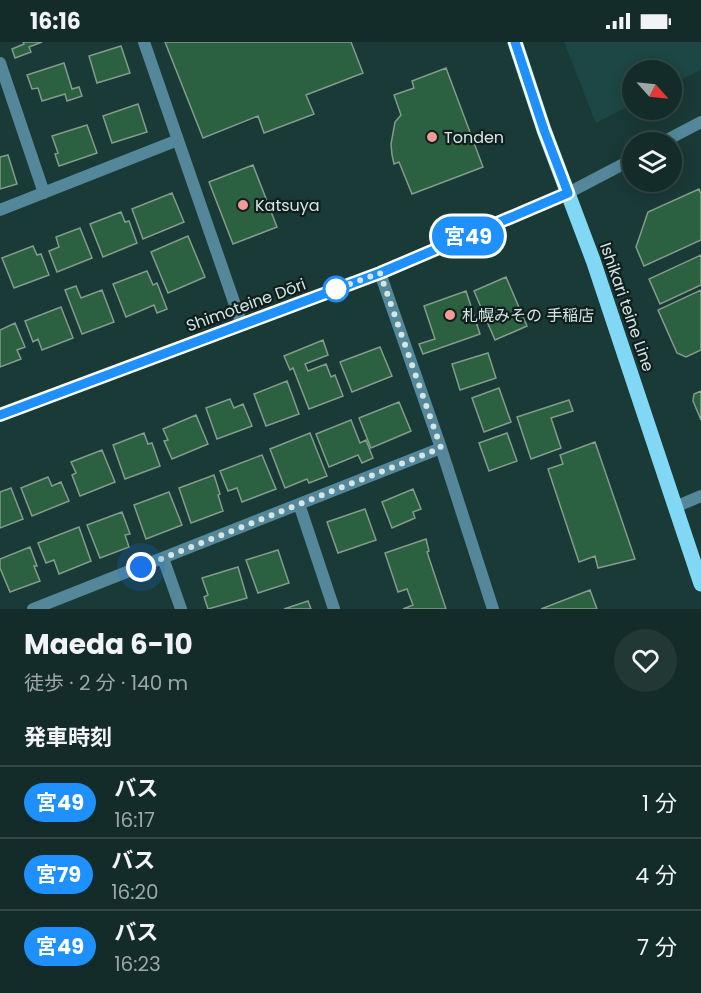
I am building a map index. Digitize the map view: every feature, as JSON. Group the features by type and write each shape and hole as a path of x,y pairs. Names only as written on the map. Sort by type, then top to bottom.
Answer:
{"main road":[{"name":"Ishikari teine Line","path":"515,42 544,130 593,260 701,584"},
{"name":"Shimoteine Dōri","path":"0,415 380,273 568,193"}],"street":[{"path":"144,42 242,325"},
{"path":"0,63 44,193"},
{"path":"682,132 701,122"},
{"path":"0,210 178,140"},
{"path":"568,193 622,165"},
{"path":"380,273 441,448 493,609"},
{"path":"33,609 441,448"},
{"path":"675,507 701,496"},
{"path":"299,504 334,609"},
{"path":"163,558 181,609"}],"shaded area":[{"path":"564,42 701,42 701,70 682,79 682,60 622,60 622,110 596,123"}],"building":[{"path":"23,42 42,42 29,47 31,52 15,58 12,49 24,44"},
{"path":"165,42 351,42 363,73 306,95 314,114 264,133 258,116 203,138"},
{"path":"121,46 130,73 97,83 89,56"},
{"path":"64,63 72,89 79,87 82,96 67,101 65,94 42,101 38,88 32,89 27,75"},
{"name":"Tonden","path":"446,68 483,167 412,194 399,162 394,164 392,155 391,144 395,122 401,115 394,95 414,88 412,81"},
{"path":"138,104 147,132 112,143 103,116"},
{"path":"87,125 97,153 59,166 55,154 58,153 52,136"},
{"path":"8,155 17,184 0,189 0,157"},
{"name":"Katsuya","path":"253,165 277,227 233,244 209,182"},
{"path":"699,189 701,194 701,240 644,266 636,247 648,212"},
{"path":"172,193 184,222 143,239 132,209"},
{"path":"121,212 125,222 129,221 137,243 103,257 90,224"},
{"path":"80,228 92,258 57,272 49,251 59,247 56,237"},
{"path":"188,236 205,277 168,293 151,252"},
{"path":"33,246 37,255 41,254 49,275 14,288 2,258"},
{"path":"701,255 701,285 660,304 649,279"},
{"path":"147,271 153,285 157,283 167,309 157,313 154,305 126,317 113,284"},
{"path":"506,277 527,326 495,340 474,291"},
{"path":"76,286 81,298 102,290 114,322 82,334 65,290"},
{"path":"701,290 701,350 686,357 677,353 658,310"},
{"path":"466,291 480,334 423,354 419,344 435,339 424,306"},
{"path":"61,307 73,338 42,350 38,339 33,342 25,321"},
{"path":"15,323 25,347 17,350 21,359 0,367 0,330"},
{"path":"323,340 328,355 305,364 308,371 326,364 331,377 335,375 343,396 309,409 293,368 290,370 284,356"},
{"path":"380,347 392,376 352,392 340,362"},
{"path":"488,353 496,378 460,390 452,364"},
{"path":"287,381 299,414 266,426 254,394"},
{"path":"499,388 511,422 484,432 472,398"},
{"path":"701,391 701,420 693,401 694,394"},
{"path":"230,399 234,408 243,404 252,426 217,439 206,408"},
{"path":"569,400 573,411 551,418 561,448 531,459 517,417"},
{"path":"399,402 411,431 371,448 359,418"},
{"path":"196,415 208,444 172,459 164,441 168,440 163,429"},
{"path":"351,420 360,443 366,440 373,458 362,463 358,455 329,467 316,434"},
{"path":"144,433 148,444 152,443 160,466 125,479 113,445"},
{"path":"310,433 327,476 309,483 307,479 285,488 270,449"},
{"path":"507,433 517,461 489,471 479,443"},
{"path":"595,442 635,559 598,568 595,556 579,562 548,469 563,464 560,455"},
{"path":"102,450 115,482 80,496 72,475 76,473 71,462"},
{"path":"262,455 276,489 242,502 237,488 228,491 220,471"},
{"path":"214,475 223,511 191,523 179,488"},
{"path":"48,477 52,486 61,482 69,501 32,516 21,488"},
{"path":"11,488 23,519 0,528 0,492"},
{"path":"413,489 421,509 413,512 415,518 392,528 382,502"},
{"path":"169,492 182,525 146,539 134,505"},
{"path":"365,509 376,540 338,553 327,522"},
{"path":"122,512 130,534 125,535 129,547 100,558 87,525"},
{"path":"79,527 91,561 59,574 54,560 46,563 38,543"},
{"path":"426,539 429,551 427,552 446,609 403,609 413,605 407,589 398,592 385,553"},
{"path":"30,547 40,581 10,592 0,568 0,559"},
{"path":"278,550 289,583 258,593 246,560"},
{"path":"238,567 247,598 208,609 204,597 208,595 202,578"},
{"path":"590,590 597,609 541,609"},
{"path":"308,601 311,609 284,609"}],"bus line":[{"name":"宮49","path":"0,415 380,273 568,193 515,42"}],"place":[{"name":"Tonden","path":"432,137"},
{"name":"Katsuya","path":"243,205"},
{"name":"札幌みその 手稲店","path":"450,315"}],"route":[{"path":"141,567 441,448 380,273 336,289"}]}
